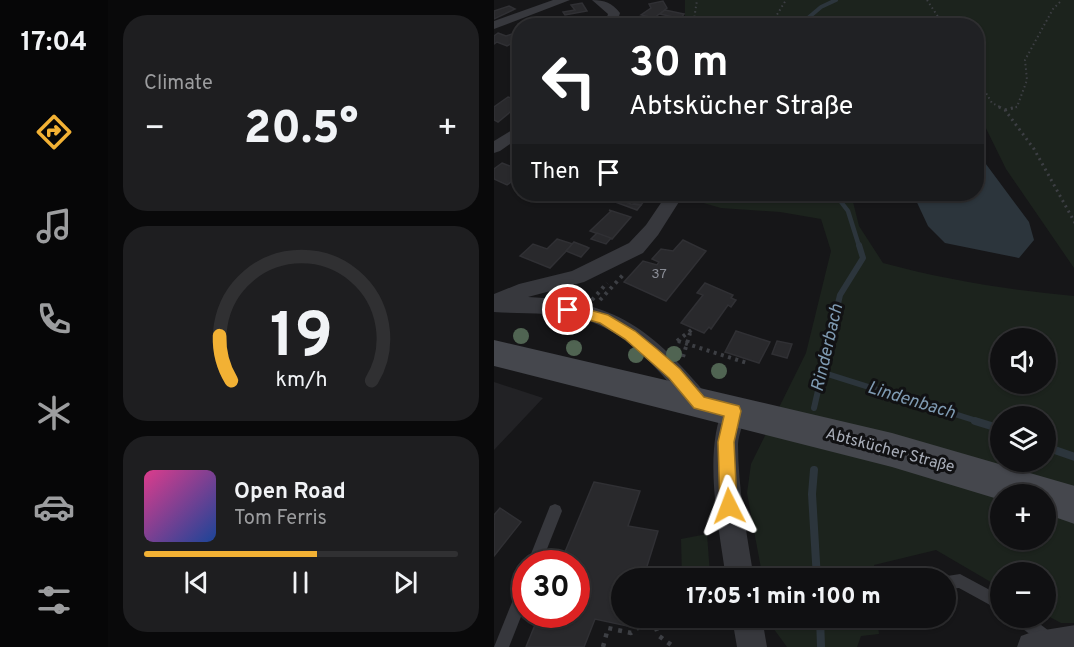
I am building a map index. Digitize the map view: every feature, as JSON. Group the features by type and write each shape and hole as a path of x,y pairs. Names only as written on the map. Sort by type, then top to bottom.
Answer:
{"street":[{"path":"514,18 564,0"},
{"path":"598,0 614,13 612,18"},
{"path":"494,25 512,19"},
{"path":"494,148 512,135"},
{"path":"494,304 519,292 577,277 636,248 652,230 671,201"},
{"path":"494,304 554,308 589,313 604,319 638,341 674,373 700,403"},
{"name":"Abtskücher Straße","path":"494,353 892,450 1008,484"},
{"path":"733,411 726,442 729,506 738,568"},
{"name":"Abtskücher Straße","path":"1056,499 1074,505"},
{"path":"749,628 752,647"}],"lane":[{"path":"539,550 555,510"},
{"path":"956,581 960,581 990,598"},
{"path":"501,647 512,620"},
{"path":"1033,628 1053,643"}],"path":[{"path":"694,18 696,0"},
{"path":"775,18 786,0"},
{"path":"927,0 939,18"},
{"path":"1006,110 1017,107 1027,80 1025,60 1053,9 1062,0"},
{"path":"984,90 992,103 1006,110 1034,148 1074,223"},
{"path":"589,313 625,273"},
{"path":"678,341 748,363"},
{"path":"603,647 608,628 631,633 638,628"},
{"path":"654,628 663,641 674,647"}],"shaded area":[{"path":"685,0 1074,0 1074,268 1006,169 984,124 984,18 685,18"},
{"path":"984,161 1029,222 1034,240 1019,258 945,243 928,226 916,201 984,201"},
{"path":"696,201 853,201 859,226 883,263 978,284 1074,296 1074,623 1061,623 1056,620 1056,562 990,562 990,582 936,550 874,565 874,568 761,568 747,493 751,464 806,353 831,251 821,219 780,212 721,208"},
{"path":"494,382 543,398 494,450"},
{"path":"707,534 710,568 682,568 681,539"},
{"path":"773,628 878,628 879,634 861,636 857,647 787,647"}],"building":[{"path":"663,1 667,8 654,18 641,15 651,8 649,4"},
{"path":"582,3 587,11 565,15 563,12 575,10 571,5"},
{"path":"509,6 515,9 494,19 494,11"},
{"path":"665,10 684,14 681,18 672,18 660,14"},
{"path":"498,33 506,36 512,34 512,43 507,46 497,42 494,44 494,36"},
{"path":"508,97 512,98 512,111 498,122 494,120 494,107"},
{"path":"502,163 512,167 512,181 507,185 494,179 494,169"},
{"path":"623,201 641,205 637,210 615,202"},
{"path":"624,201 644,201 641,205"},
{"path":"609,210 631,217 612,239 590,231 611,211"},
{"path":"597,233 611,238 606,244 591,239"},
{"path":"557,239 573,244 550,268 520,256 533,244 547,249"},
{"path":"683,240 706,251 666,301 624,282 643,261 657,265 659,262 652,259 661,249 673,251"},
{"path":"574,242 589,248 581,257 566,251"},
{"path":"705,283 733,295 731,298 736,300 731,307 728,305 711,329 709,327 704,333 681,323 703,295 697,293"},
{"path":"736,331 770,342 759,363 725,352"},
{"path":"777,341 792,344 787,358 772,354"},
{"path":"594,482 640,491 628,526 658,531 646,568 611,568 611,622 595,619 584,647 526,647 534,628 590,628 590,550 566,550"},
{"path":"500,508 521,522 494,556 494,515"}],"waterway":[{"name":"Rinderbach","path":"808,18 821,7 836,0"},
{"name":"Rinderbach","path":"840,201 848,211 859,246"},
{"name":"Rinderbach","path":"822,372 840,295 863,258 859,245"},
{"name":"Rinderbach","path":"814,408 822,372"},
{"name":"Lindenbach","path":"822,372 980,422"},
{"name":"Lindenbach","path":"975,421 990,426"},
{"name":"Lindenbach","path":"1056,450 1075,457"},
{"name":"Rinderbach","path":"814,470 812,494 816,568"},
{"name":"Rinderbach","path":"820,628 821,646"}],"route":[{"path":"568,310 582,311 604,319 630,335 652,353 674,373 700,403 733,411 726,442 729,506"}]}
